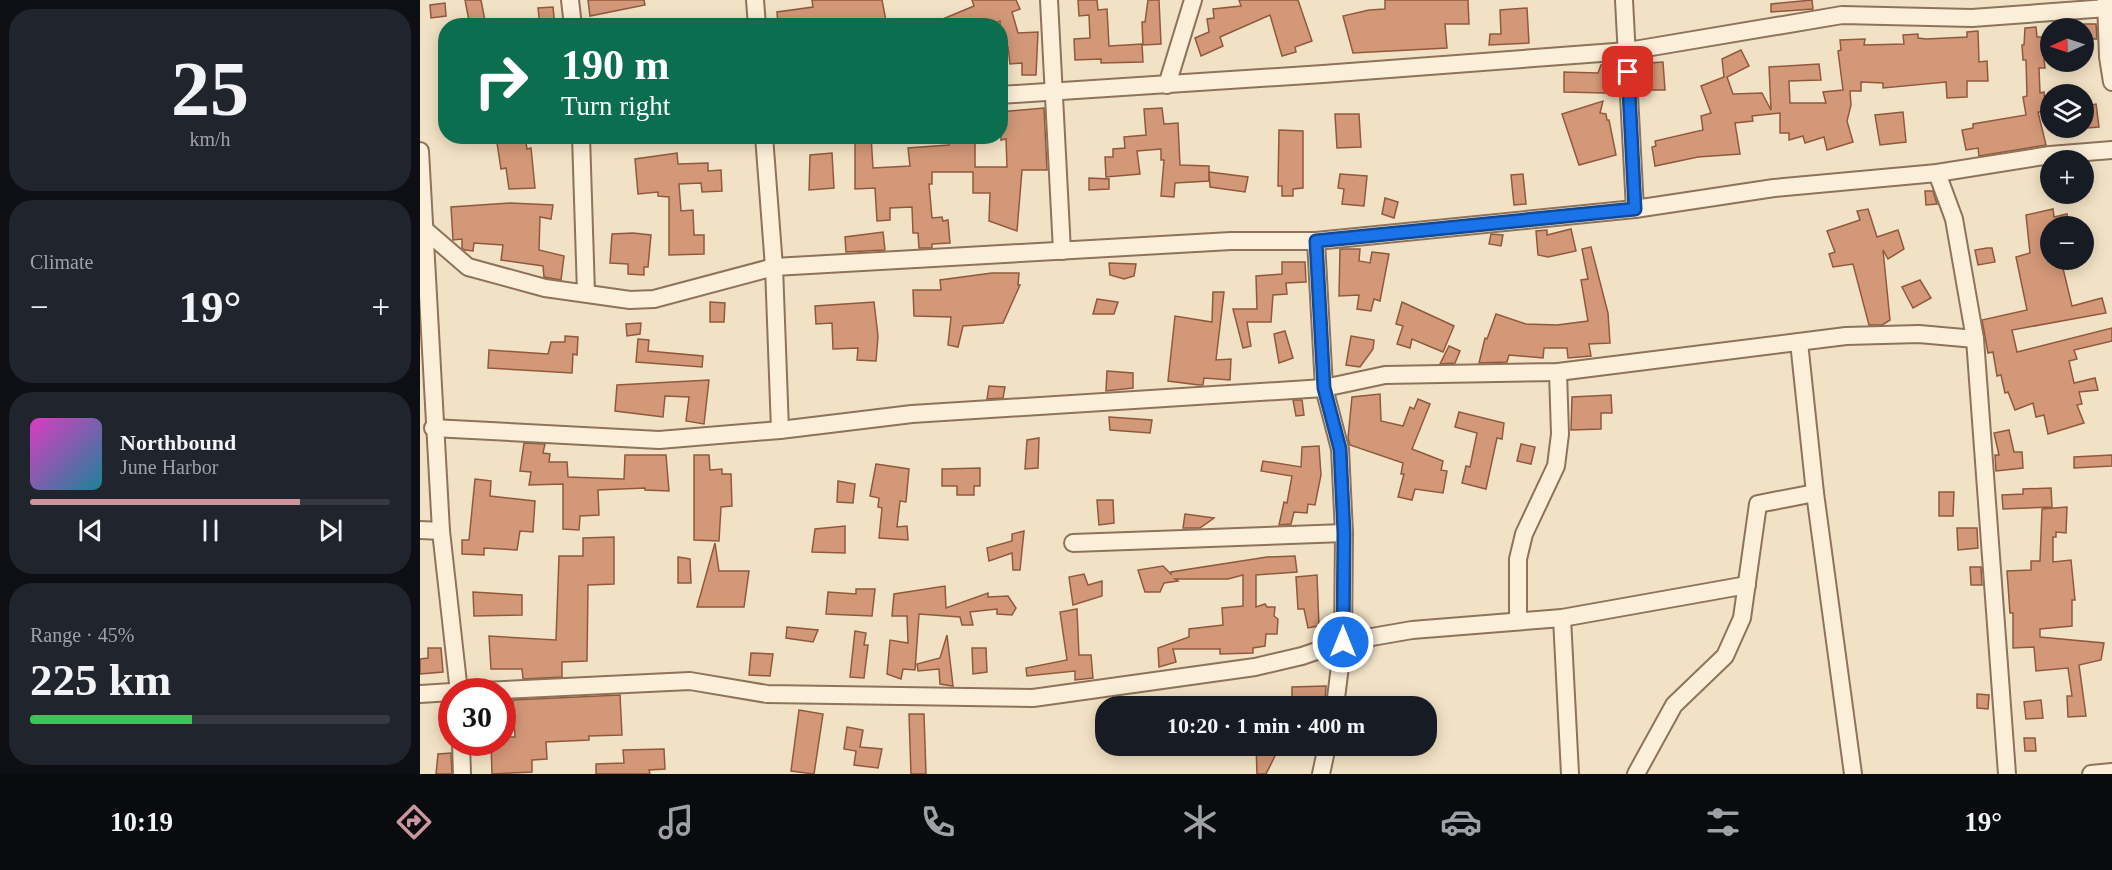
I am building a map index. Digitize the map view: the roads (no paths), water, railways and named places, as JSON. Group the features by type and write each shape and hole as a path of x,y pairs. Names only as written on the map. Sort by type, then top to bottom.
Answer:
{"street":[{"path":"570,0 572,18"},
{"path":"755,0 756,18"},
{"path":"1049,0 1062,252"},
{"path":"1167,85 1193,0"},
{"path":"1624,0 1635,209"},
{"path":"1008,94 1628,51 1842,15 1972,18 2107,4 2112,82"},
{"path":"581,144 586,293"},
{"path":"765,144 774,267 780,430"},
{"path":"424,229 468,267 545,288 630,300 654,299 774,267 1231,242 1316,241 1635,209 1774,188 1937,173 2050,155 2112,150"},
{"path":"420,151 424,229 425,337 441,531 459,678"},
{"path":"1937,173 1954,219 1975,339 2007,774"},
{"path":"1316,241 1324,388 1340,449 1344,533 1343,642 1336,696"},
{"path":"433,429 659,440 780,430 912,414 1324,388 1385,375 1558,372 1846,336 1919,334 1975,339"},
{"path":"1799,342 1815,493 1853,774"},
{"path":"1518,620 1518,559 1524,534 1556,466 1560,434 1558,372"},
{"path":"1636,774 1674,705 1725,656 1742,618 1758,504 1815,493"},
{"path":"420,530 441,531"},
{"path":"1073,543 1344,533"},
{"path":"516,689 690,681 767,694 1033,698 1255,667 1302,656 1343,642 1412,630 1562,618 1747,585"},
{"path":"1562,618 1570,774"},
{"path":"420,694 438,693"},
{"path":"461,756 462,774"},
{"path":"1321,774 1325,756"},
{"path":"2091,774 2112,772"}]}
